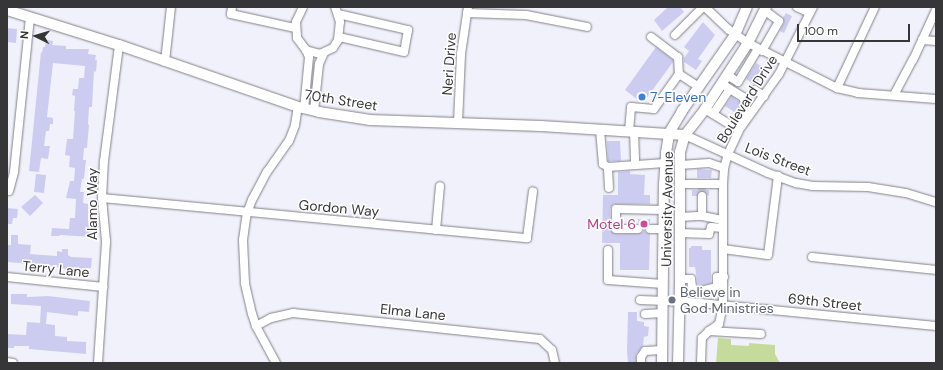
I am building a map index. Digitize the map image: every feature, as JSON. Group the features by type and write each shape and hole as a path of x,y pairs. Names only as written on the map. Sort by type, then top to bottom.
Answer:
{"main road":[{"name":"University Avenue","path":"662,363 665,163 669,133 735,35 747,7"},
{"name":"University Avenue","path":"678,363 680,279 680,152 685,135 709,112 726,83 737,60 748,43 765,9"},
{"name":"70th Street","path":"7,10 119,45 306,109 370,120 632,131 685,135"}],"street":[{"path":"165,62 171,7"},
{"path":"232,7 231,14 295,28"},
{"path":"303,7 297,17 295,28 299,42 310,57 306,109"},
{"path":"675,35 704,7 735,35 748,43 837,88 858,93 936,99"},
{"path":"797,7 811,10"},
{"path":"837,88 875,7"},
{"path":"726,83 738,82 779,21 765,9"},
{"path":"306,50 315,54 324,53 333,48 339,37 341,28 337,10 408,30 404,52 339,37"},
{"path":"467,10 526,15 587,27"},
{"name":"Neri Drive","path":"458,123 461,54 467,10"},
{"name":"Boulevard Drive","path":"701,363 702,338 719,324 723,305 724,168 736,128 764,96 785,63 811,10"},
{"path":"894,95 936,10"},
{"path":"9,191 13,176 30,18"},
{"path":"635,165 631,107 654,110 679,74 678,57 651,37"},
{"path":"922,40 936,41"},
{"name":"Alamo Way","path":"98,363 106,241 102,198 104,161 119,45"},
{"path":"276,363 256,326 247,297 243,264 243,240 247,213 265,175 289,141 295,125 306,109 319,64 324,53"},
{"path":"737,60 748,67"},
{"path":"679,74 699,87"},
{"path":"709,112 736,128 746,108 743,97 726,83"},
{"path":"754,90 764,96"},
{"path":"600,130 603,164 608,167 665,163"},
{"name":"Lois Street","path":"685,135 778,176 813,186 868,187 905,192 936,202"},
{"path":"680,164 709,163 724,168"},
{"path":"608,167 609,188"},
{"path":"723,249 768,255 778,176"},
{"path":"680,184 702,189 723,184"},
{"path":"436,230 440,186"},
{"path":"702,189 702,216"},
{"name":"Gordon Way","path":"102,198 247,213 527,238 533,191"},
{"path":"638,229 616,228 616,209 664,210"},
{"path":"680,218 702,216 723,224"},
{"path":"679,233 709,234 711,227 723,224"},
{"path":"650,229 664,229"},
{"path":"608,250 608,280 663,284"},
{"path":"812,257 936,270"},
{"name":"Terry Lane","path":"7,277 103,287"},
{"path":"680,279 691,279 693,293 717,287 717,278 724,277"},
{"name":"69th Street","path":"640,300 679,301 936,326"},
{"name":"Elma Lane","path":"256,326 271,318 293,313 540,339 552,350 556,363"},
{"path":"645,314 663,313"},
{"path":"709,331 761,334"},
{"path":"641,363 641,357 645,351 662,350"},
{"path":"7,362 13,363"}],"green space":[{"path":"718,338 731,339 731,345 749,346 749,343 775,345 775,354 780,363 716,363"}],"building":[{"path":"668,7 680,7 684,12 662,31 654,20"},
{"path":"786,13 792,16 784,33 780,31 784,23 783,18"},
{"path":"703,22 715,35 698,59 702,61 696,70 684,62 684,58 689,51 684,47"},
{"path":"7,28 17,29 16,43 7,42"},
{"path":"46,40 53,41 52,45 66,46 66,49 89,49 88,54 96,55 95,60 97,60 96,72 94,71 92,107 89,107 87,148 84,148 83,160 86,160 84,179 82,179 80,192 84,192 83,203 88,204 88,223 93,223 92,237 60,235 51,236 52,228 69,229 70,218 75,218 76,199 66,198 70,181 74,181 75,168 69,167 70,156 65,155 67,139 73,139 75,96 72,95 73,89 78,89 79,78 84,78 85,66 53,63 47,117 53,118 53,124 50,124 49,131 46,131 44,146 50,146 48,159 41,158 39,172 29,171 41,52 42,53 43,47 45,47"},
{"path":"656,47 673,60 673,62 643,103 625,90"},
{"path":"756,63 766,69 755,85 746,79"},
{"path":"732,96 740,104 740,107 736,113 725,106"},
{"path":"607,141 620,141 621,161 608,161"},
{"path":"697,169 712,170 711,178 697,178"},
{"path":"630,171 630,174 645,175 644,195 650,195 650,204 613,204 610,209 611,229 616,234 638,234 643,232 643,229 638,224 638,219 650,219 650,224 645,229 645,232 650,234 649,270 620,270 620,243 602,243 603,195 618,195 618,172"},
{"path":"36,174 46,175 44,193 34,192"},
{"path":"692,190 709,190 709,196 702,191 697,196 692,196"},
{"path":"35,195 43,203 30,216 21,207"},
{"path":"7,208 18,209 17,218 13,218 12,224 7,224"},
{"path":"11,235 18,235 18,244 31,245 30,254 57,256 57,251 62,252 62,249 68,249 68,255 71,257 92,258 91,268 72,270 44,265 7,262 7,245 11,245"},
{"path":"691,246 702,246 702,250 711,250 711,283 698,286 695,267 689,267 689,248 691,248"},
{"path":"11,294 27,294 27,297 48,296 90,301 89,312 78,311 78,316 47,312 46,324 55,325 55,336 67,337 67,341 86,342 86,354 29,349 29,346 14,346 14,348 7,348 7,334 26,335 27,322 40,323 41,306 11,304"},
{"path":"628,312 637,312 637,321 644,322 644,326 649,327 648,336 644,337 643,346 636,354 636,363 628,363"}],"tunnel":[{"path":"702,188 702,196"}],"place":[{"name":"7-Eleven","path":"642,97"},
{"name":"Motel 6","path":"644,224"},
{"name":"Believe in God Ministries","path":"672,300"}]}
